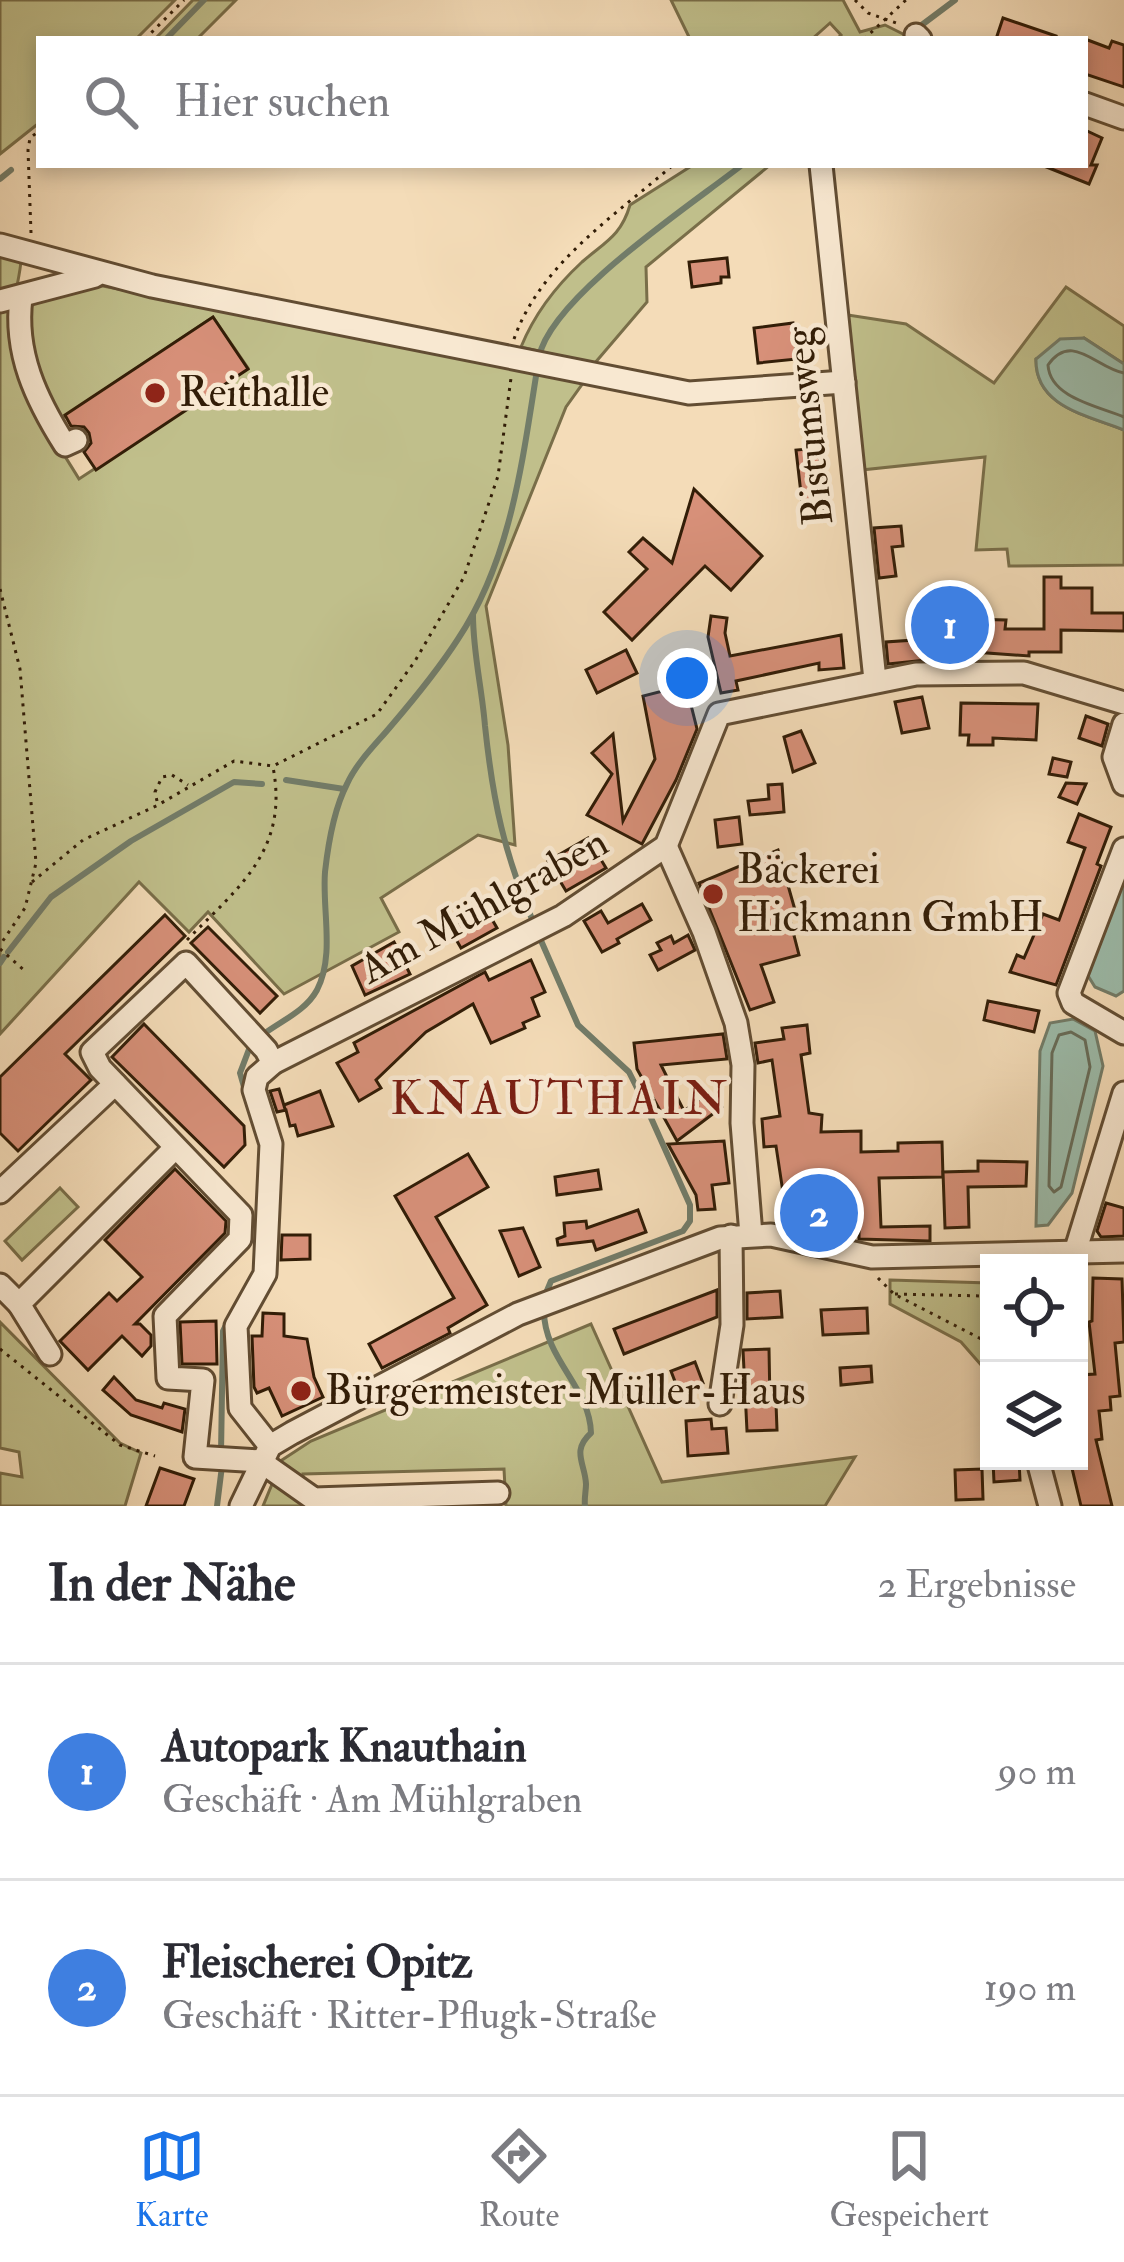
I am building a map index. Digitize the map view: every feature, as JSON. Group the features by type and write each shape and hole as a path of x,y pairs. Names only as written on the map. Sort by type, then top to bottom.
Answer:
{"street":[{"path":"1088,105 1124,118"},
{"name":"Bistumsweg","path":"821,168 875,680"},
{"path":"0,245 101,274 689,394 844,382"},
{"path":"76,440 65,445 34,390 10,299 101,274"},
{"name":"Am Mühlgraben","path":"265,1063 538,928 626,876 666,846 719,714 916,674 1024,674 1124,703"},
{"path":"1124,724 1114,757 1124,784"},
{"path":"666,846 704,932 736,1023 743,1065 741,1236 720,1404"},
{"path":"1124,849 1069,993 1073,1003 1124,1033"},
{"path":"498,1493 314,1499 265,1454 240,1408 236,1326 265,1274 271,1144 254,1090 265,1063 249,1031 186,963 92,1052 174,1149 241,1215 241,1239 165,1316 168,1378 203,1380 195,1457 265,1454 518,1314 741,1236 771,1235 861,1255 980,1257"},
{"path":"0,1192 115,1084"},
{"path":"1074,1254 1124,1093"},
{"path":"19,1304 174,1149"},
{"path":"1088,1255 1124,1251"},
{"path":"0,1285 19,1304 50,1354"},
{"path":"241,1506 265,1454"},
{"path":"1040,1470 1050,1506"}],"path":[{"path":"149,36 184,0"},
{"path":"855,0 868,13 911,32"},
{"path":"867,36 906,0"},
{"path":"36,133 28,150 28,212 30,230 44,257"},
{"path":"32,882 83,840 158,805 234,761 273,766 377,714 464,577 499,476 517,357 516,333 545,281 567,257 670,168"},
{"path":"0,589 20,669 36,863 25,908 0,947 24,970"},
{"path":"187,940 244,882 265,853 275,824 278,790 273,766"},
{"path":"158,805 154,792 163,777 172,775 190,787"},
{"path":"861,1255 895,1294 980,1336"},
{"path":"895,1294 980,1296"},
{"path":"0,1349 120,1445 155,1456"}],"shaded area":[{"path":"0,0 175,0 139,36 36,36 36,125 0,154"},
{"path":"193,0 236,0 200,36 158,36"},
{"path":"671,0 843,0 860,32 885,25 907,36 840,36 830,23 815,36 689,36"},
{"path":"688,168 766,168 646,267 647,302 594,364 521,347 547,302 572,271 617,231 630,205"},
{"path":"0,254 21,260 13,316 25,382 79,479 248,368 213,317 59,420 33,363 24,302 92,284 548,376 551,370 588,376 566,407 486,606 508,745 515,845 478,835 381,898 399,932 284,994 208,912 189,932 139,882 0,1034"},
{"path":"1066,287 1124,326 1124,364 1084,338 1036,359 1038,375 1054,399 1124,430 1124,565 1009,566 1007,549 976,550 985,457 861,470 848,315 906,324 994,383"},
{"path":"60,1188 78,1207 22,1260 5,1241"},
{"path":"890,1280 980,1283 980,1364 961,1342 890,1304"},
{"path":"0,1322 120,1443 141,1453 125,1506 0,1506 0,1473 22,1477 19,1452 0,1448"},
{"path":"591,1324 662,1482 855,1457 825,1506 506,1506 504,1469 303,1474 303,1506 263,1506 282,1460 311,1441"}],"water":[{"path":"1084,338 1124,364 1124,430 1066,407 1044,388 1038,375 1036,359 1060,339"},
{"path":"1124,876 1124,991 1116,996 1095,987 1087,974"},
{"path":"1073,1019 1095,1031 1103,1066 1072,1193 1048,1225 1036,1226 1040,1051 1050,1023"}],"building":[{"path":"1003,18 1056,36 997,36"},
{"path":"1088,40 1109,48 1112,41 1124,45 1124,87 1088,75"},
{"path":"1088,131 1102,138 1089,184 1049,168 1088,168"},
{"path":"727,258 729,277 721,277 721,283 692,287 689,262"},
{"name":"Reithalle","path":"213,317 248,369 96,470 84,452 91,443 89,433 84,427 71,426 65,415"},
{"path":"793,323 797,359 758,363 754,328"},
{"path":"819,448 825,509 803,511 796,450"},
{"path":"694,489 762,556 731,590 705,566 632,640 604,612 647,569 629,552 643,538 672,563"},
{"path":"901,526 903,546 892,547 896,576 879,578 874,528"},
{"path":"1044,577 1061,577 1061,588 1092,588 1092,613 1124,613 1124,631 1061,630 1061,652 1029,652 1029,656 974,652 974,643 936,642 936,659 888,664 886,642 914,640 914,632 934,631 934,619 952,620 953,603 968,603 967,619 1006,620 1005,629 1044,629"},
{"path":"711,616 727,618 730,656 841,635 844,668 819,670 819,663 736,681 738,690 721,693 708,637"},
{"path":"626,650 637,673 597,693 586,670"},
{"path":"686,685 697,729 642,844 587,815 612,774 592,753 613,734 623,821 655,759 643,696"},
{"path":"922,697 929,728 902,733 895,702"},
{"path":"961,703 1038,704 1036,740 993,738 993,745 968,745 969,735 960,735"},
{"path":"1086,716 1108,724 1102,746 1079,738"},
{"path":"801,731 815,763 793,772 784,737"},
{"path":"1053,758 1071,762 1067,777 1049,774"},
{"path":"1066,783 1086,784 1077,804 1059,797"},
{"path":"782,784 784,812 750,815 748,801 769,799 768,785"},
{"path":"1079,814 1111,827 1056,985 1010,972 1017,955 1024,958 1043,914 1059,920 1085,848 1068,842"},
{"path":"739,817 742,844 718,847 715,820"},
{"path":"588,838 606,868 566,891 548,861"},
{"path":"778,850 795,910 788,912 799,955 761,965 774,1002 750,1010 699,883"},
{"path":"642,904 651,920 602,952 584,921 601,911 608,923"},
{"path":"486,909 497,928 461,948 450,929"},
{"path":"165,915 185,936 65,1054 91,1080 18,1151 0,1133 0,1077"},
{"path":"208,927 277,996 260,1013 191,943"},
{"path":"688,935 695,950 658,970 650,955 661,950 657,943 671,936 674,943"},
{"path":"394,942 410,974 365,995 352,966"},
{"path":"531,960 545,992 532,998 539,1016 523,1023 525,1028 491,1043 473,1004 426,1032 376,1080 381,1088 359,1101 337,1063 358,1052 354,1043 485,972 489,980"},
{"path":"988,1001 1039,1011 1034,1032 984,1020"},
{"path":"144,1024 244,1126 245,1145 224,1167 112,1057"},
{"path":"807,1025 810,1053 801,1055 809,1113 822,1115 821,1132 861,1131 861,1152 898,1151 898,1143 942,1142 943,1177 879,1178 881,1227 930,1226 930,1241 859,1239 859,1227 795,1218 789,1198 784,1199 776,1146 764,1147 762,1119 780,1116 772,1060 758,1063 755,1043 784,1039 782,1028"},
{"path":"723,1034 727,1059 661,1065 684,1111 709,1092 722,1107 677,1141 637,1069 634,1043"},
{"path":"279,1089 285,1109 284,1105 320,1091 333,1126 298,1136 286,1110 277,1112 270,1091"},
{"path":"724,1141 729,1183 712,1185 715,1209 698,1210 696,1195 668,1144"},
{"path":"468,1154 488,1187 436,1217 487,1305 448,1328 450,1333 382,1368 369,1344 454,1298 395,1196"},
{"path":"978,1161 1027,1162 1026,1186 968,1187 969,1227 945,1228 943,1172 978,1171"},
{"path":"175,1169 226,1221 225,1233 135,1324 151,1335 151,1346 142,1356 122,1336 88,1370 60,1341 109,1293 117,1301 142,1277 105,1240"},
{"path":"598,1170 601,1189 557,1195 555,1177"},
{"path":"1106,1203 1124,1208 1124,1236 1101,1237 1097,1231"},
{"path":"638,1210 646,1232 596,1250 593,1241 558,1245 557,1239 565,1236 564,1223 586,1221 587,1228"},
{"path":"523,1228 540,1267 519,1276 500,1231"},
{"path":"282,1235 310,1235 310,1259 281,1260"},
{"path":"1093,1278 1122,1279 1124,1342 1115,1343 1120,1396 1110,1397 1111,1410 1099,1411 1102,1439 1096,1440 1112,1506 1081,1506 1072,1470 1088,1470 1088,1374 1095,1374"},
{"path":"717,1290 717,1317 624,1354 614,1329"},
{"path":"780,1291 782,1317 747,1319 747,1293"},
{"path":"867,1308 868,1333 823,1335 821,1310"},
{"path":"263,1313 284,1314 284,1336 307,1339 323,1397 282,1416 269,1388 257,1393 254,1387 252,1336 262,1336"},
{"path":"216,1321 217,1364 182,1364 180,1322"},
{"path":"769,1349 770,1403 776,1403 777,1430 747,1431 743,1350"},
{"path":"695,1362 703,1383 679,1392 671,1371"},
{"path":"871,1366 872,1382 841,1385 840,1368"},
{"path":"114,1377 136,1400 185,1409 182,1432 131,1415 103,1390"},
{"path":"711,1419 712,1429 726,1428 728,1453 688,1456 686,1421"},
{"path":"160,1468 194,1479 184,1506 146,1506"},
{"path":"955,1470 982,1470 983,1499 956,1500"},
{"path":"993,1470 1019,1470 1020,1480 994,1482"}],"waterway":[{"path":"169,36 204,0"},
{"path":"907,36 955,0"},
{"path":"539,357 549,333 595,280 738,168"},
{"path":"0,179 11,170"},
{"path":"261,1036 306,1004 322,976 327,947 326,861 347,784 450,650 491,576 512,509 537,370"},
{"path":"473,615 496,803 534,924"},
{"path":"286,780 344,789"},
{"path":"8,952 51,897 131,841 234,782 262,784"},
{"path":"539,936 578,1025 629,1072 690,1205 690,1221 683,1231 551,1281 544,1298"},
{"path":"0,963 4,957"},
{"path":"251,1044 240,1073 254,1122"},
{"path":"544,1311 551,1344 589,1417 591,1433 580,1452 585,1506"},
{"path":"221,1453 223,1331 227,1323"},
{"path":"217,1506 222,1466"}],"place":[{"name":"Reithalle","path":"155,393"},
{"name":"Autopark Knauthain","path":"950,625"},
{"name":"Bäckerei Hickmann GmbH","path":"713,894"},
{"name":"Fleischerei Opitz","path":"819,1213"},
{"name":"Bürgermeister-Müller-Haus","path":"301,1391"}],"district":[{"name":"KNAUTHAIN","path":"560,1099"}]}
